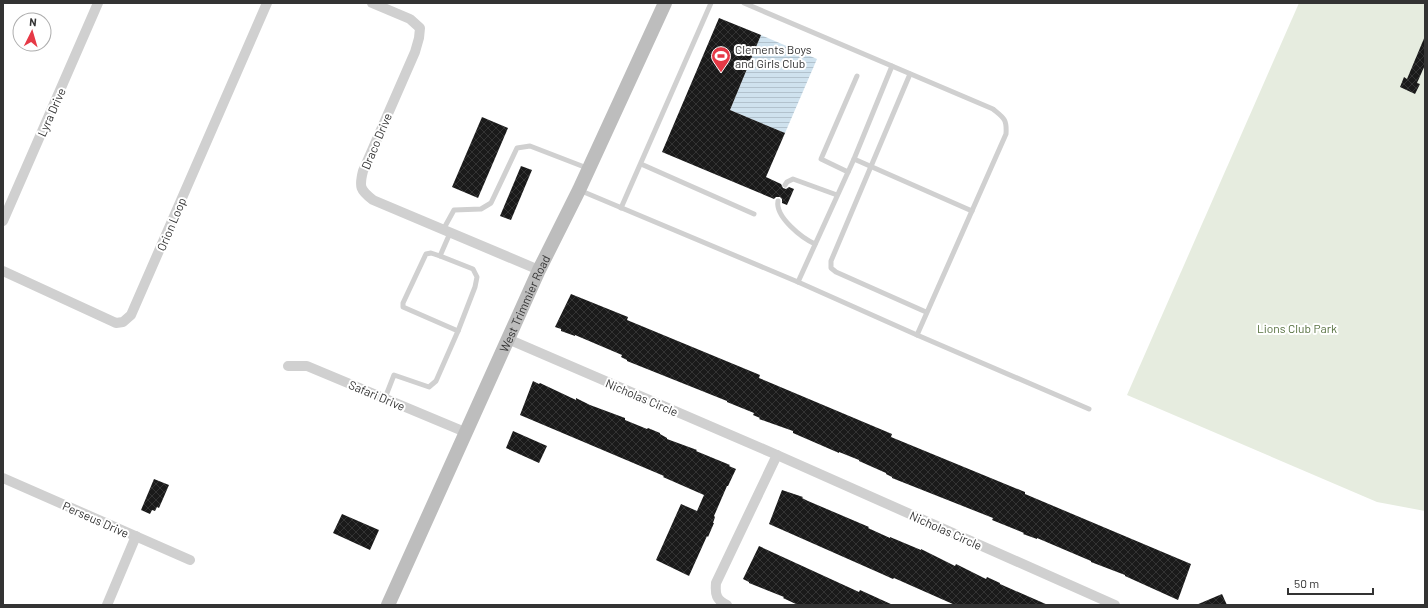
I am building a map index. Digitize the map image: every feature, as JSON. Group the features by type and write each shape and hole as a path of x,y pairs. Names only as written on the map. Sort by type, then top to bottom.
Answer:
{"main road":[{"name":"West Trimmier Road","path":"388,605 539,270 589,169 665,3"}],"street":[{"name":"Lyra Drive","path":"3,221 98,3"},
{"name":"Orion Loop","path":"3,271 116,323 124,322 131,315 267,3"},
{"name":"Draco Drive","path":"372,3 410,19 420,28 419,38 414,52 363,171 360,182 362,192 373,200 539,270"},
{"name":"Nicholas Circle","path":"508,339 776,455 1115,605"},
{"name":"Safari Drive","path":"288,366 307,366 465,432"},
{"path":"727,605 718,600 715,592 716,583 776,455"},
{"name":"Perseus Drive","path":"3,478 190,560"},
{"path":"107,605 136,536"}],"lane":[{"path":"621,208 711,3"},
{"path":"744,3 993,109 1002,117 1006,124 1006,134 917,335"},
{"path":"798,282 854,159 892,66"},
{"path":"910,74 831,261 831,268 836,272 926,312"},
{"path":"848,172 821,159 857,76"},
{"path":"440,256 446,231 454,210 481,209 491,204 517,148 530,146 589,169"},
{"path":"854,159 972,211"},
{"path":"641,164 754,214"},
{"path":"785,185 793,179 837,195"},
{"path":"579,190 798,282 1089,409"},
{"path":"778,201 778,210 790,225 809,241 816,244"},
{"path":"385,398 394,375 429,387 436,381 458,331 475,287 477,276 473,269 431,253 426,254 403,303 403,307 458,331"}],"green space":[{"name":"Lions Club Park","path":"1299,3 1425,3 1425,511 1377,502 1127,395"}],"water":[{"path":"761,35 817,59 785,133 730,110"}],"building":[{"name":"Clements Boys and Girls Club","path":"719,18 761,35 730,110 785,133 766,177 781,184 783,188 786,189 789,187 794,189 787,205 782,203 782,199 780,197 776,197 774,199 662,152"},
{"path":"1425,36 1425,65 1417,83 1420,84 1415,94 1400,87 1404,77 1407,79"},
{"path":"482,117 508,128 478,198 452,187"},
{"path":"521,166 532,170 511,220 500,216"},
{"path":"571,294 628,317 627,320 760,375 759,378 892,434 891,437 1025,492 1025,494 1191,564 1178,600 1125,575 1037,538 1023,534 1024,533 992,520 993,518 892,478 886,473 859,460 793,433 793,431 759,419 760,418 753,415 754,413 727,401 627,361 621,357 622,355 575,335 561,331 561,329 555,327"},
{"path":"533,381 576,400 576,398 625,418 625,420 660,433 667,439 697,450 696,451 736,469 714,516 714,523 708,537 707,536 689,576 656,560 681,504 697,511 704,495 663,477 664,476 520,415"},
{"path":"513,431 547,446 539,463 506,448"},
{"path":"154,479 169,485 159,508 157,507 155,511 152,510 150,514 141,510"},
{"path":"782,490 803,497 802,498 808,501 869,527 868,528 890,538 921,549 955,566 956,564 986,579 987,577 1048,605 955,605 894,578 893,579 769,524"},
{"path":"342,514 379,530 370,550 333,533"},
{"path":"759,546 859,592 860,590 893,605 798,605 783,598 784,597 749,583 743,579"},
{"path":"1222,594 1227,605 1196,605"}],"place":[{"name":"Clements Boys and Girls Club","path":"721,73"}]}
